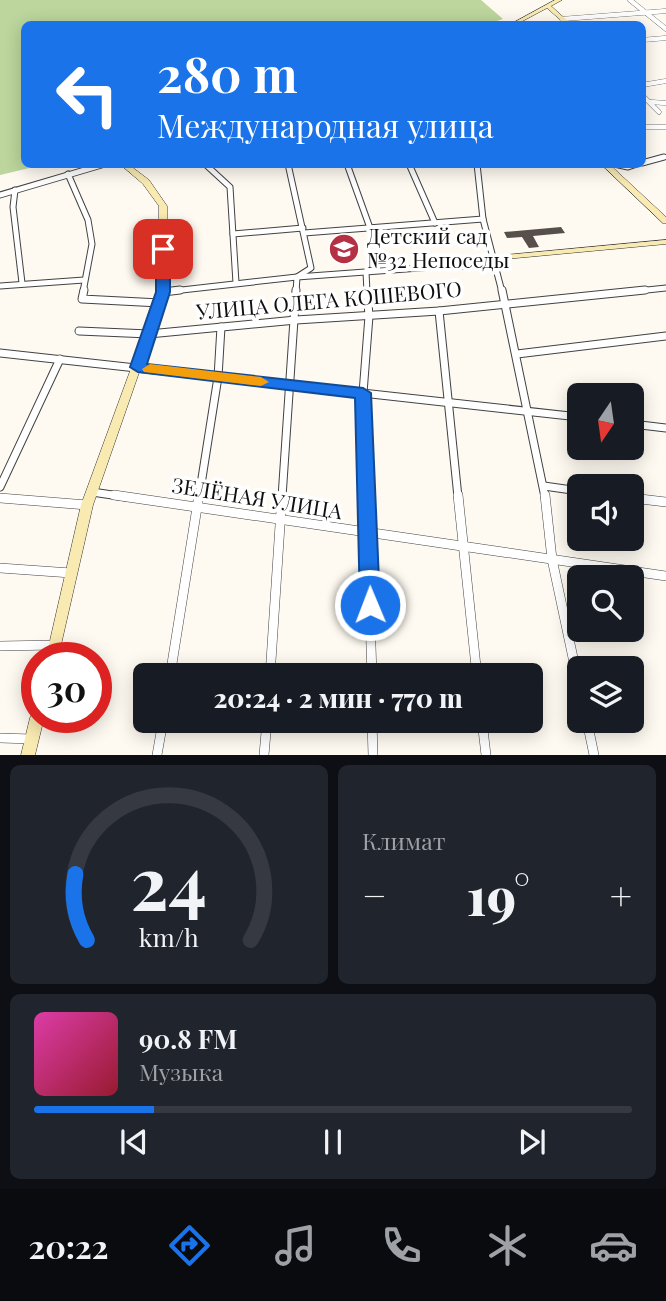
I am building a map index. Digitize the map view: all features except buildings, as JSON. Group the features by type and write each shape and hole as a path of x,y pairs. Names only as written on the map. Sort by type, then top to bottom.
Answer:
{"street":[{"path":"542,0 564,21"},
{"path":"520,21 559,0"},
{"path":"631,0 666,29"},
{"path":"574,21 666,11"},
{"path":"646,40 666,38"},
{"path":"646,84 666,82"},
{"path":"646,98 659,112"},
{"path":"650,102 666,103"},
{"path":"646,127 666,127"},
{"path":"646,162 664,157"},
{"path":"0,195 90,168"},
{"path":"56,642 87,505 161,298 163,206 146,182 128,168"},
{"path":"209,168 230,187 236,283"},
{"path":"289,168 312,268 297,277"},
{"path":"348,168 370,228"},
{"path":"411,168 435,223"},
{"path":"477,168 483,219 495,258 517,354 544,486 552,559 573,656"},
{"path":"608,168 666,221"},
{"path":"68,174 88,220 92,244 82,299 161,298 236,283 447,266 481,266 495,258 666,242"},
{"path":"15,190 13,206 22,283"},
{"path":"233,234 370,228 483,219"},
{"path":"366,272 369,316 363,393 372,663"},
{"path":"271,663 297,277"},
{"path":"0,286 85,280"},
{"name":"УЛИЦА ОЛЕГА КОШЕВОГО","path":"79,331 149,334 296,320 439,311 504,302 666,288"},
{"path":"439,311 475,663"},
{"path":"172,663 218,377 221,327"},
{"path":"517,354 666,336"},
{"path":"0,353 567,416"},
{"path":"0,487 60,359"},
{"path":"644,425 666,428"},
{"path":"544,486 567,489"},
{"name":"ЗЕЛЁНАЯ УЛИЦА","path":"92,492 666,576"},
{"path":"0,498 87,505"},
{"path":"644,499 666,502"},
{"path":"0,568 71,573"},
{"path":"0,646 21,646"},
{"path":"28,755 33,733"},
{"path":"158,755 161,733"},
{"path":"264,755 266,733"},
{"path":"372,733 373,755"},
{"path":"483,733 486,755"},
{"path":"589,733 594,755"},
{"path":"0,738 32,738"}],"green space":[{"path":"0,0 481,0 503,19 21,21 21,168 29,168 0,175"}],"slow traffic":[{"path":"150,369 261,382"}],"place":[{"name":"Детский сад №32 Непоседы","path":"344,249"}],"route":[{"path":"163,249 163,292 138,367 363,393 370,605"}]}
